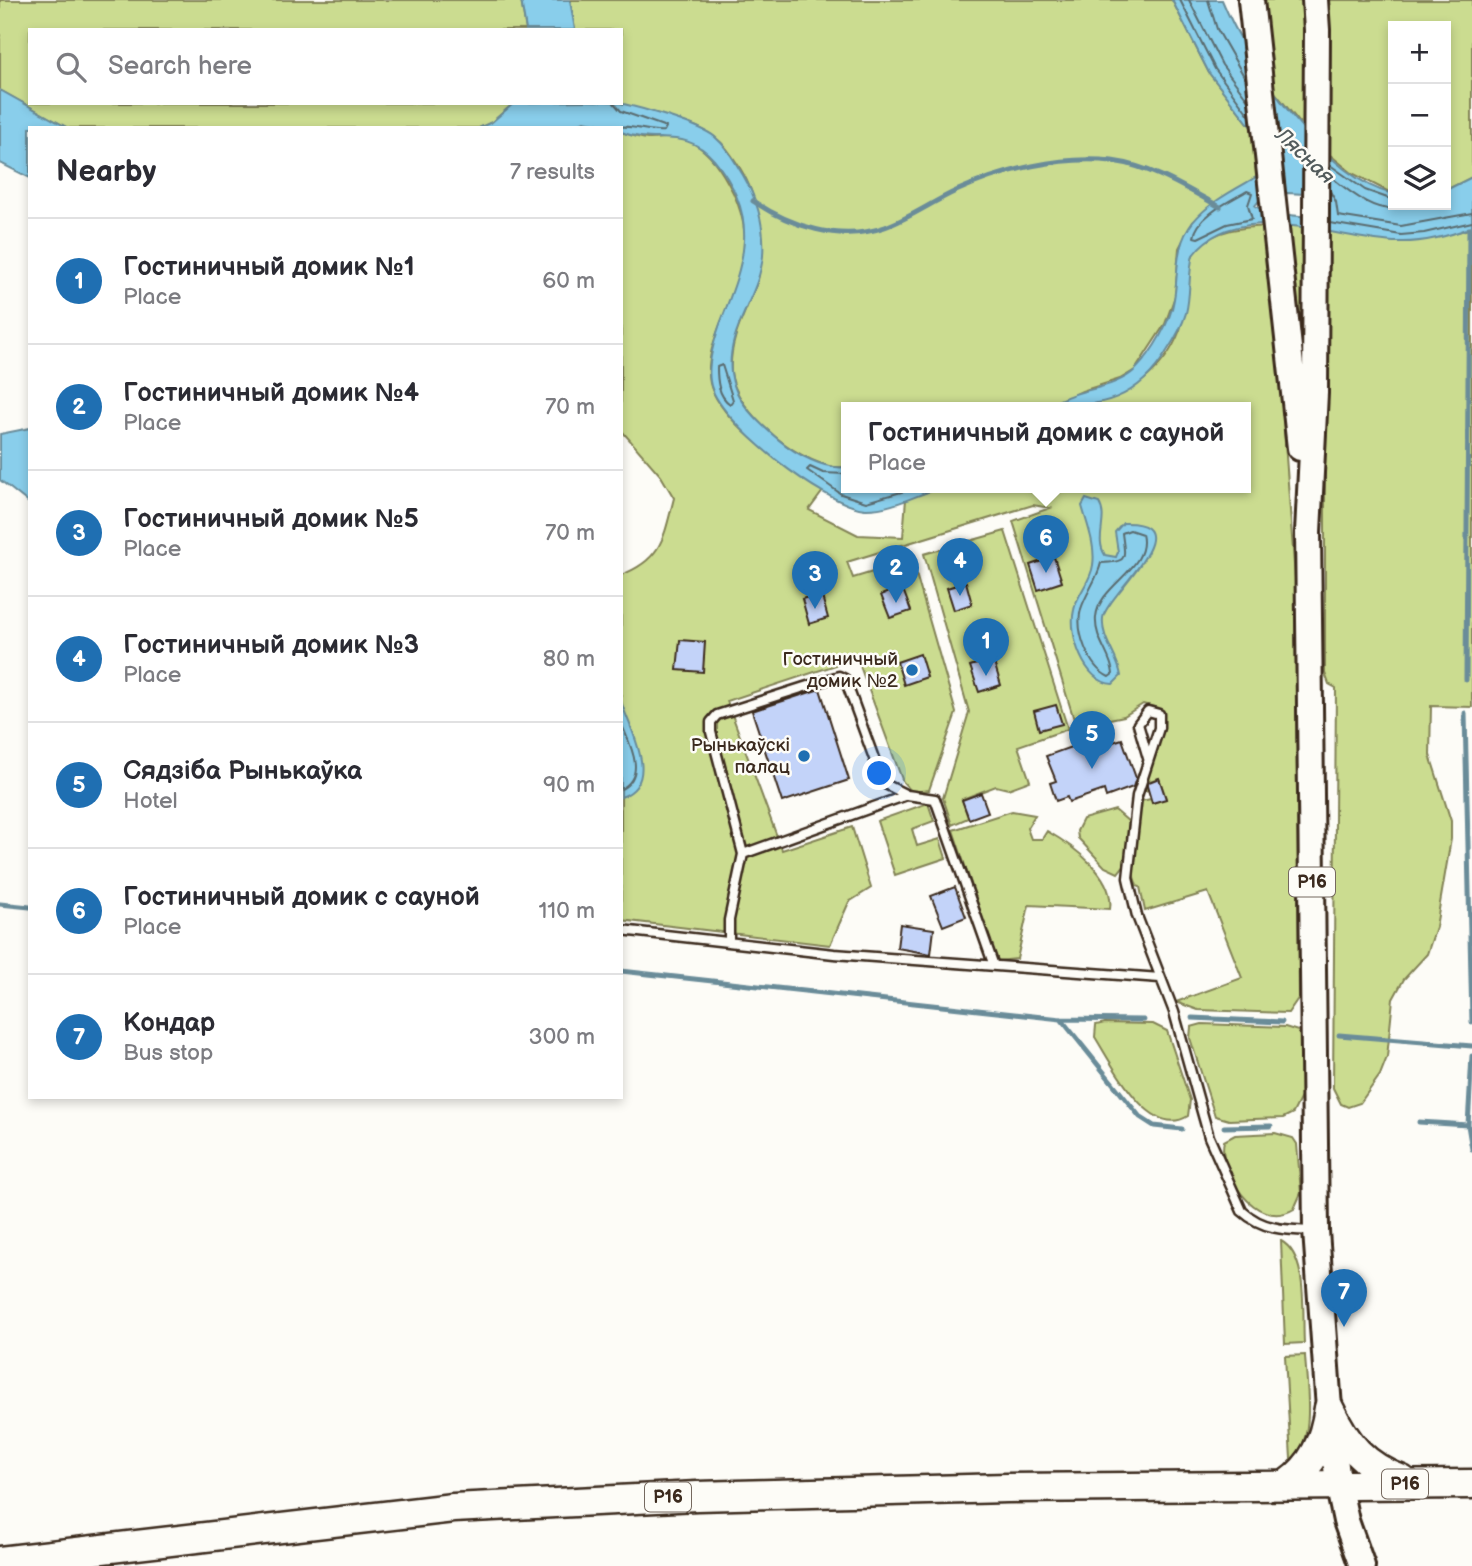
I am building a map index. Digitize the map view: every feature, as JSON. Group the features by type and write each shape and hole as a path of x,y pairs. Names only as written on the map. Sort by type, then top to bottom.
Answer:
{"highway":[{"name":"Р16","path":"1329,1408 1346,1441 1358,1456 1386,1474 1415,1484"},
{"name":"Р16","path":"1287,1484 1305,1470 1317,1453 1329,1408"},
{"name":"Р16","path":"0,1561 453,1508 697,1496 1338,1483 1472,1484"}],"main road":[{"name":"Р16","path":"1315,0 1315,326 1308,532 1316,1231 1329,1408 1338,1483 1346,1521 1362,1566"},
{"name":"Р16","path":"1253,10 1308,532"}],"lane":[{"path":"729,942 729,920 743,854 710,732 711,722 718,715 839,676 845,679 883,783 907,795 935,799 993,966"},
{"path":"1148,758 1138,723 1148,711 1159,715 1160,720 1137,796 1128,878 1137,916 1174,1012 1209,1137 1235,1201 1242,1211 1262,1225 1276,1229 1316,1231"},
{"path":"743,854 907,795"},
{"path":"623,930 834,954 1160,978"}],"green space":[{"path":"0,0 521,0 526,28 28,28 28,105 512,105 483,126 64,126 0,90"},
{"path":"570,0 1172,0 1209,73 1259,137 1258,176 1222,198 1193,222 1179,248 1175,296 1165,324 1135,370 1120,379 1059,402 841,402 841,467 830,466 793,450 775,436 744,404 735,387 731,371 733,347 759,272 755,207 744,174 727,149 704,130 623,104 623,28 575,28"},
{"path":"1263,0 1303,0 1303,127 1273,90"},
{"path":"1328,0 1472,0 1472,177 1451,188 1451,21 1388,21 1388,191 1352,173 1329,154"},
{"path":"623,133 647,139 683,139 695,144 716,164 733,192 745,233 745,254 739,279 719,328 709,362 709,378 713,392 721,406 746,434 823,491 809,510 858,535 903,537 906,499 924,493 1251,493 1251,402 1099,402 1129,390 1142,381 1173,346 1180,330 1192,256 1198,247 1222,233 1241,228 1269,226 1295,578 1299,997 1288,1013 1198,1010 1176,1002 1242,978 1208,892 1145,911 1140,887 1137,886 1133,874 1141,801 1151,799 1153,803 1166,798 1159,778 1146,782 1148,790 1141,792 1162,727 1163,713 1158,708 1143,704 1124,716 1076,726 1013,521 1050,508 1033,505 847,562 853,578 912,560 956,713 929,790 912,792 903,782 857,658 727,701 782,850 852,827 871,888 849,902 830,945 623,920 623,574 646,562 660,545 664,535 674,498 661,476 623,432"},
{"path":"1287,224 1306,226 1306,389"},
{"path":"1472,228 1472,707 1431,706 1430,755 1451,821 1451,839 1436,927 1427,954 1404,979 1393,999 1387,1057 1380,1075 1360,1103 1348,1107 1341,1104 1333,1088 1336,688 1329,684 1325,673 1325,229 1364,237 1399,240 1434,237"},
{"path":"1005,531 1068,729 1018,746 1030,781 1008,789 996,786 962,799 968,818 952,825 943,798 969,712 924,554"},
{"path":"928,803 934,821 912,829 917,846 940,839 946,858 895,875 877,821"},
{"path":"1115,810 1129,822 1125,864 1118,873 1105,867 1078,838 1077,831 1083,819"},
{"path":"1012,811 1035,815 1027,828 1031,839 1042,839 1047,831 1090,863 1106,885 1110,909 1029,905 1017,959 997,961 953,830"},
{"path":"1153,1024 1167,1031 1190,1100 1188,1116 1173,1121 1159,1118 1133,1095 1095,1037 1096,1025"},
{"path":"1202,1024 1285,1027 1298,1031 1301,1039 1301,1097 1293,1113 1283,1118 1229,1120 1215,1116 1190,1038 1191,1027"},
{"path":"1275,1133 1293,1138 1297,1144 1301,1193 1294,1209 1280,1214 1266,1212 1253,1205 1242,1194 1226,1166 1223,1153 1224,1141 1235,1135"},
{"path":"1281,1241 1290,1248 1300,1272 1304,1343 1285,1344"},
{"path":"1305,1355 1307,1426 1299,1451 1291,1459 1285,1356"}],"water":[{"path":"521,0 570,0 575,28 526,28"},
{"name":"Лясная","path":"1172,0 1222,0 1250,55 1291,115 1341,166 1367,184 1388,192 1388,210 1451,210 1451,188 1472,177 1472,227 1436,238 1407,242 1262,224 1236,228 1212,237 1193,255 1188,306 1180,328 1156,367 1144,380 1131,390 1101,402 1056,402 1116,382 1136,369 1154,346 1169,317 1174,299 1178,259 1187,231 1207,208 1258,176 1259,137 1209,73","holes":["1287,193 1304,194 1310,217 1268,213 1255,206 1261,198"]},
{"path":"0,90 64,126 28,126 28,177 0,163"},
{"path":"623,104 684,122 715,137 748,184 763,235 760,271 733,342 731,357 733,383 742,402 763,426 794,451 811,460 841,467 841,493 926,493 875,509 847,504 800,478 775,459 751,438 716,398 710,381 710,360 736,280 744,240 739,201 729,181 703,150 681,140 634,136 623,133 623,126 584,121 574,126 483,126 512,105"},
{"path":"28,428 28,502 0,480 0,434"},
{"path":"1086,499 1099,503 1102,509 1101,542 1105,555 1116,557 1118,552 1115,532 1123,523 1144,526 1152,534 1150,547 1142,562 1103,618 1107,640 1121,676 1113,684 1103,682 1086,666 1073,632 1076,604 1090,577 1094,558 1082,506"},
{"path":"623,706 636,739 642,767 640,779 633,790 623,796"}],"building":[{"path":"1054,557 1062,582 1038,590 1030,565"},
{"path":"966,582 972,604 954,610 947,588"},
{"path":"902,587 911,611 890,618 881,595"},
{"path":"821,593 828,618 809,624 802,599"},
{"path":"680,640 705,642 703,672 677,670"},
{"name":"Гостиничный домик №2","path":"920,654 927,677 904,685 897,662"},
{"path":"993,659 1001,685 979,692 970,666"},
{"name":"Рынькаўскi палац","path":"820,689 849,780 782,802 752,711"},
{"path":"1056,705 1062,724 1039,730 1034,711"},
{"path":"1104,735 1107,744 1122,739 1136,778 1133,787 1106,797 1104,790 1069,802 1067,797 1056,801 1050,783 1056,781 1046,756"},
{"path":"1159,778 1166,799 1152,803 1147,786 1149,782"},
{"path":"981,793 988,812 969,819 962,800"},
{"path":"955,887 966,917 943,926 931,896"},
{"path":"900,924 934,929 931,954 897,948"}],"waterway":[{"path":"753,201 783,218 816,229 868,232 885,227 956,191 993,177 1053,162 1093,160 1112,161 1141,168 1181,185 1220,207"},
{"path":"1466,680 1469,229"},
{"path":"1465,713 1472,1022"},
{"path":"0,904 28,907"},
{"path":"623,971 1061,1019 1144,1020"},
{"path":"1192,1018 1282,1022"},
{"path":"1061,1019 1140,1117 1154,1126 1182,1129"},
{"path":"1339,1035 1472,1046"},
{"path":"1472,1056 1468,1125 1472,1149"},
{"path":"1419,1122 1468,1125"},
{"path":"1224,1127 1271,1126"}],"place":[{"name":"Гостиничный домик с сауной","path":"1046,573"},
{"name":"Гостиничный домик №3","path":"960,596"},
{"name":"Гостиничный домик №4","path":"896,603"},
{"name":"Гостиничный домик №5","path":"815,609"},
{"name":"Гостиничный домик №2","path":"912,670"},
{"name":"Гостиничный домик №1","path":"986,676"},
{"name":"Рынькаўскi палац","path":"804,756"},
{"name":"Сядзіба Рынькаўка","path":"1092,769"},
{"name":"Кондар","path":"1344,1327"}]}
